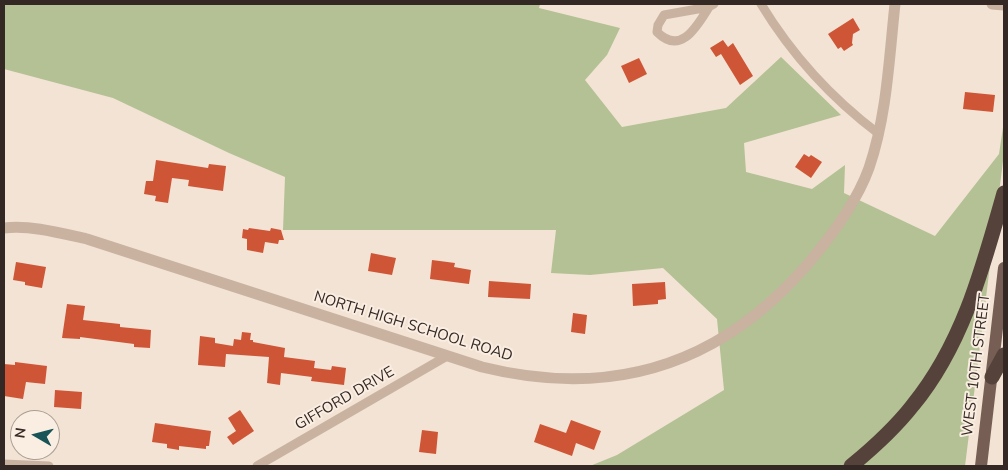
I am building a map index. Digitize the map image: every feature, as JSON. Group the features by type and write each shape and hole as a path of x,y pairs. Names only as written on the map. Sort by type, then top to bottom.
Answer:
{"highway":[{"path":"851,466 872,449 898,423 928,386 942,364 956,337 978,280 1004,193"},
{"path":"992,377 1004,356"}],"main road":[{"name":"WEST 10TH STREET","path":"982,466 1004,268"}],"street":[{"path":"761,4 781,36 801,61 842,103 879,134"},
{"name":"NORTH HIGH SCHOOL ROAD","path":"4,228 44,230 87,239 447,356 507,373 538,378 576,379 608,377 639,372 669,363 704,348 763,311 786,289 822,247 855,198 868,168 879,134 885,104 895,4"},
{"path":"992,4 1004,5"},
{"path":"712,5 691,33 684,39 672,42 664,40 657,32 658,25 664,15 712,5"},
{"name":"GIFFORD DRIVE","path":"257,466 447,356"},
{"path":"4,464 49,466"}],"green space":[{"path":"4,4 540,4 539,8 620,28 607,55 585,80 622,127 726,108 781,57 841,115 744,143 746,172 812,189 845,165 844,193 935,236 999,154 1004,121 1004,153 965,466 590,466 617,455 724,390 717,319 663,268 590,275 551,273 556,230 283,230 285,177 229,153 113,98 4,69"}],"building":[{"path":"853,18 860,30 853,34 853,45 844,51 841,47 838,49 828,34"},
{"path":"723,40 728,47 733,43 753,76 740,85 721,54 716,57 710,48"},
{"path":"639,58 647,74 629,83 621,66"},
{"path":"965,92 995,95 993,112 963,109"},
{"path":"804,154 809,157 811,155 822,162 811,178 795,167"},
{"path":"156,160 208,168 209,164 226,166 223,191 188,186 189,180 172,178 168,203 155,201 156,196 144,194 146,181 153,181"},
{"path":"249,228 270,231 271,228 281,230 284,240 279,240 278,244 265,242 263,253 247,250 247,239 242,238 243,229 248,230"},
{"path":"371,253 396,258 392,275 368,271"},
{"path":"432,260 455,263 454,267 471,270 469,284 430,279"},
{"path":"16,262 46,267 42,288 25,285 25,282 13,280"},
{"path":"489,281 531,284 530,299 488,297"},
{"path":"665,282 666,299 658,300 658,304 633,306 632,284"},
{"path":"67,304 85,306 83,320 120,324 120,327 151,330 150,348 80,337 80,339 62,338"},
{"path":"573,313 587,315 585,334 571,332"},
{"path":"242,332 251,333 250,340 253,340 253,342 285,348 284,357 315,361 314,368 331,370 332,366 346,368 344,385 311,381 312,377 281,373 280,385 267,383 269,357 226,354 225,367 198,365 200,336 215,338 215,343 233,346 234,339 241,340"},
{"path":"15,362 47,366 45,384 26,382 23,399 4,396 4,364 15,365"},
{"path":"55,390 82,392 81,409 54,407"},
{"path":"240,410 254,431 233,445 227,437 236,431 228,418"},
{"path":"571,420 601,431 594,450 576,443 572,456 534,442 540,424 566,433"},
{"path":"155,423 211,431 209,446 206,446 206,449 179,446 179,450 167,448 167,444 152,442"},
{"path":"422,430 438,432 436,454 419,452"}]}
